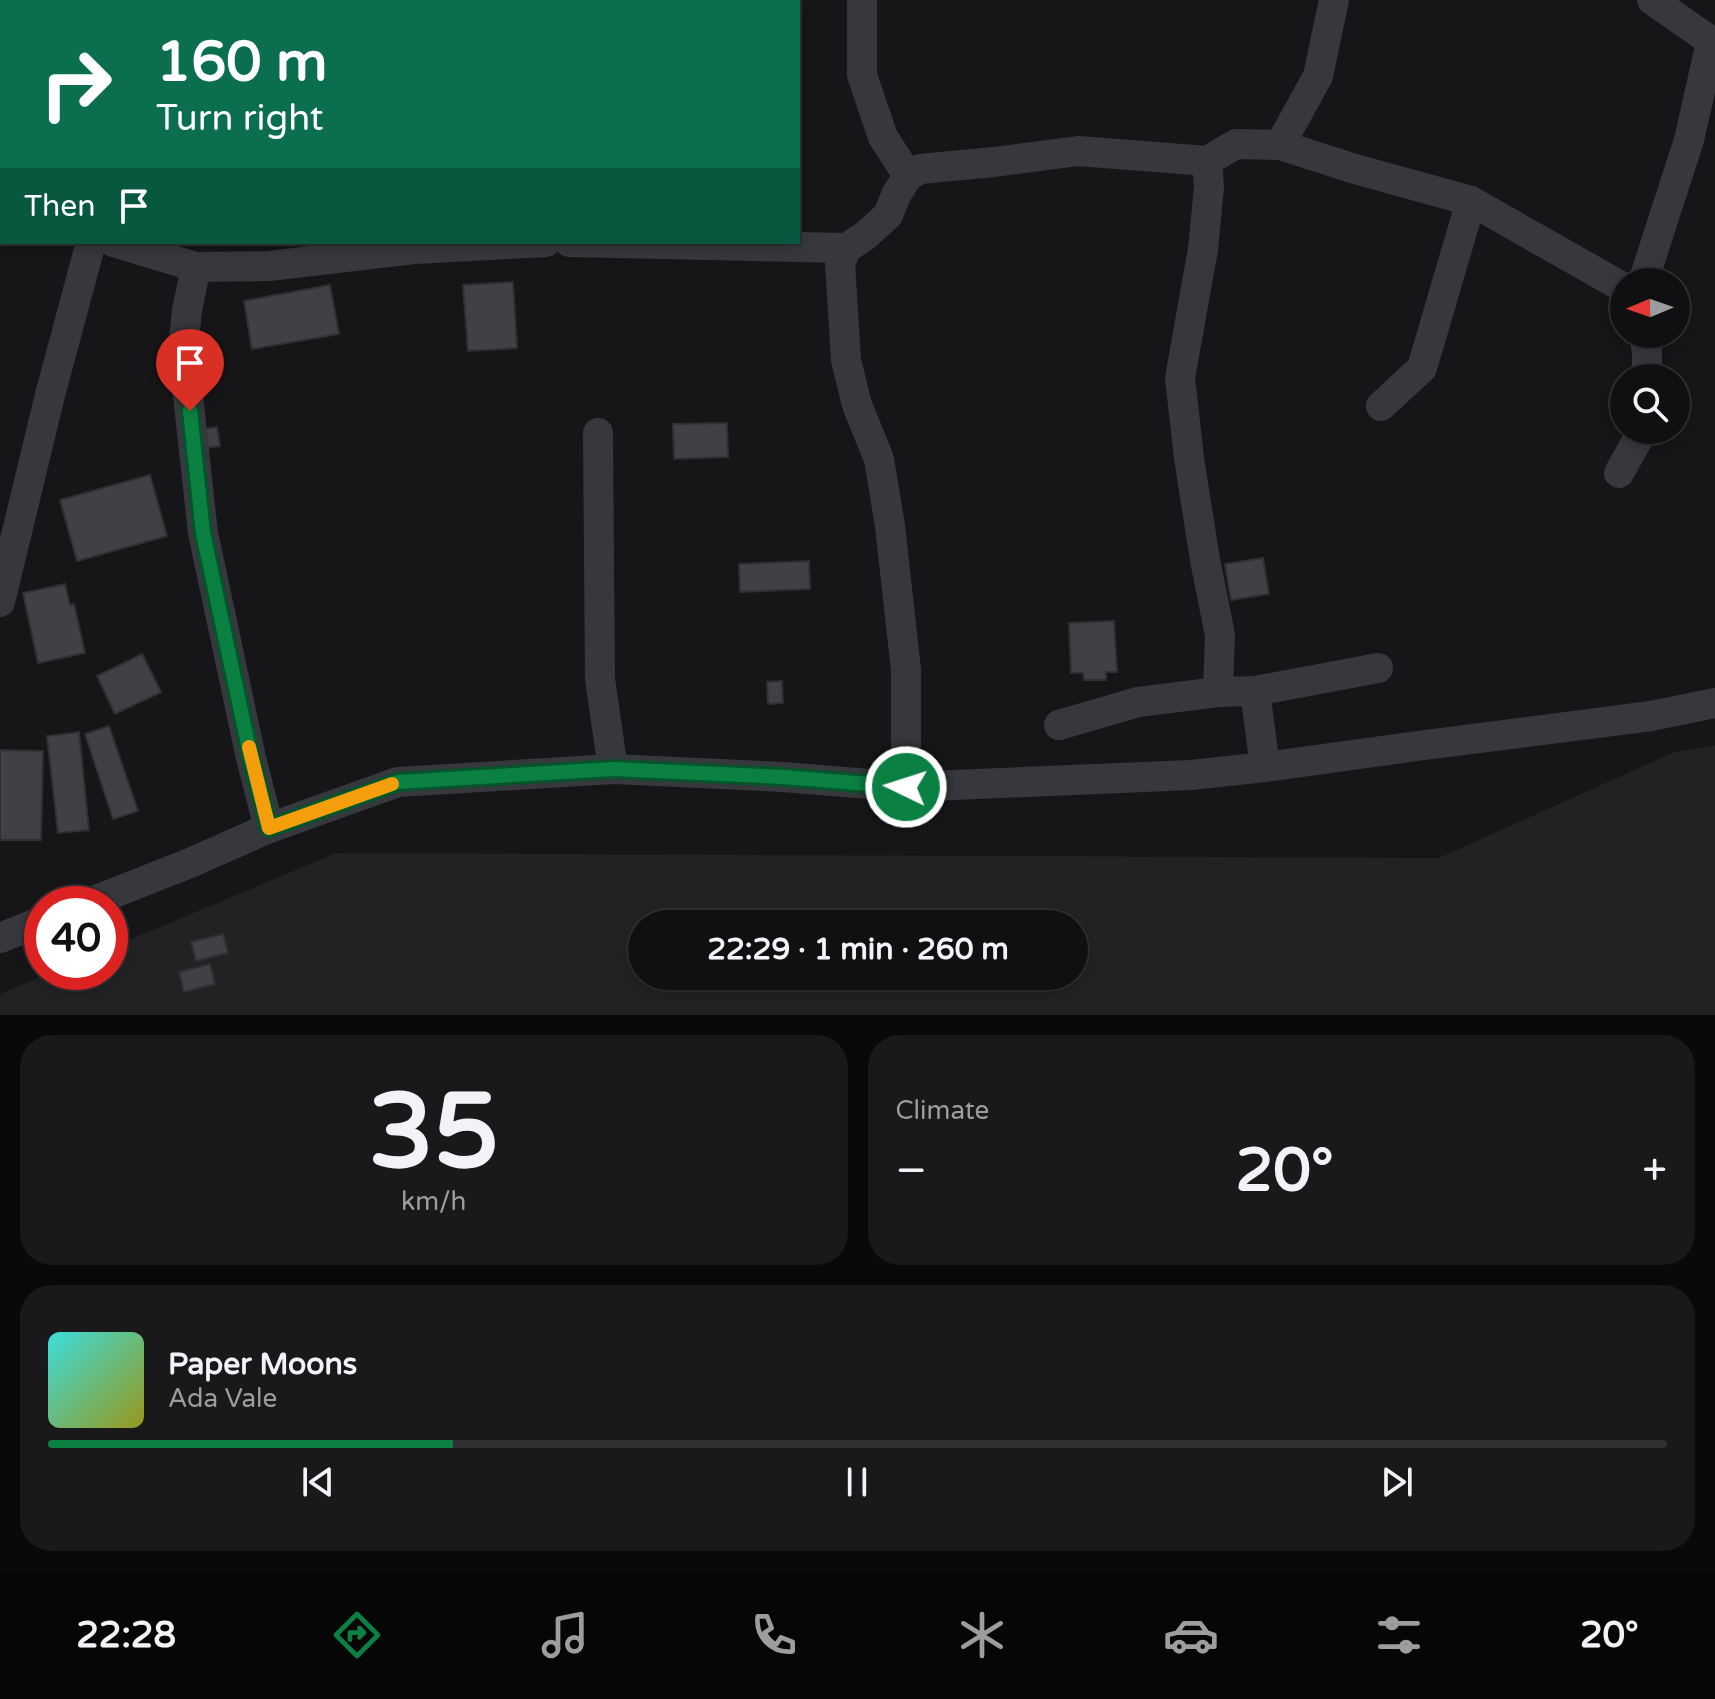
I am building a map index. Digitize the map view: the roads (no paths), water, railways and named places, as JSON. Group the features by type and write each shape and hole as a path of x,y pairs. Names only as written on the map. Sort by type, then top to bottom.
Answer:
{"street":[{"path":"862,0 862,75 883,137 908,176"},
{"path":"1280,145 1318,76 1334,0"},
{"path":"1648,268 1689,140 1713,43 1652,0"},
{"path":"906,787 906,670 892,541 879,459 857,405 846,360 840,263 847,248 888,215 908,176 920,169 1078,151 1207,161 1236,144 1280,145 1471,201 1610,280"},
{"path":"1207,161 1209,187 1203,249 1180,378 1198,516 1220,635 1218,692"},
{"path":"1381,406 1422,368 1471,201"},
{"path":"0,602 90,244"},
{"path":"120,244 196,267 269,266 414,249 508,244"},
{"path":"662,244 847,248"},
{"path":"196,267 183,350 203,533 269,828"},
{"path":"598,433 600,679 613,769"},
{"path":"1619,473 1635,444"},
{"path":"1059,725 1138,702 1218,692 1255,691 1378,668"},
{"path":"1255,691 1265,767"},
{"path":"128,887 269,828 398,782 613,769 783,777 906,787 1191,775 1651,716 1715,703"},
{"path":"0,938 24,928"}]}
